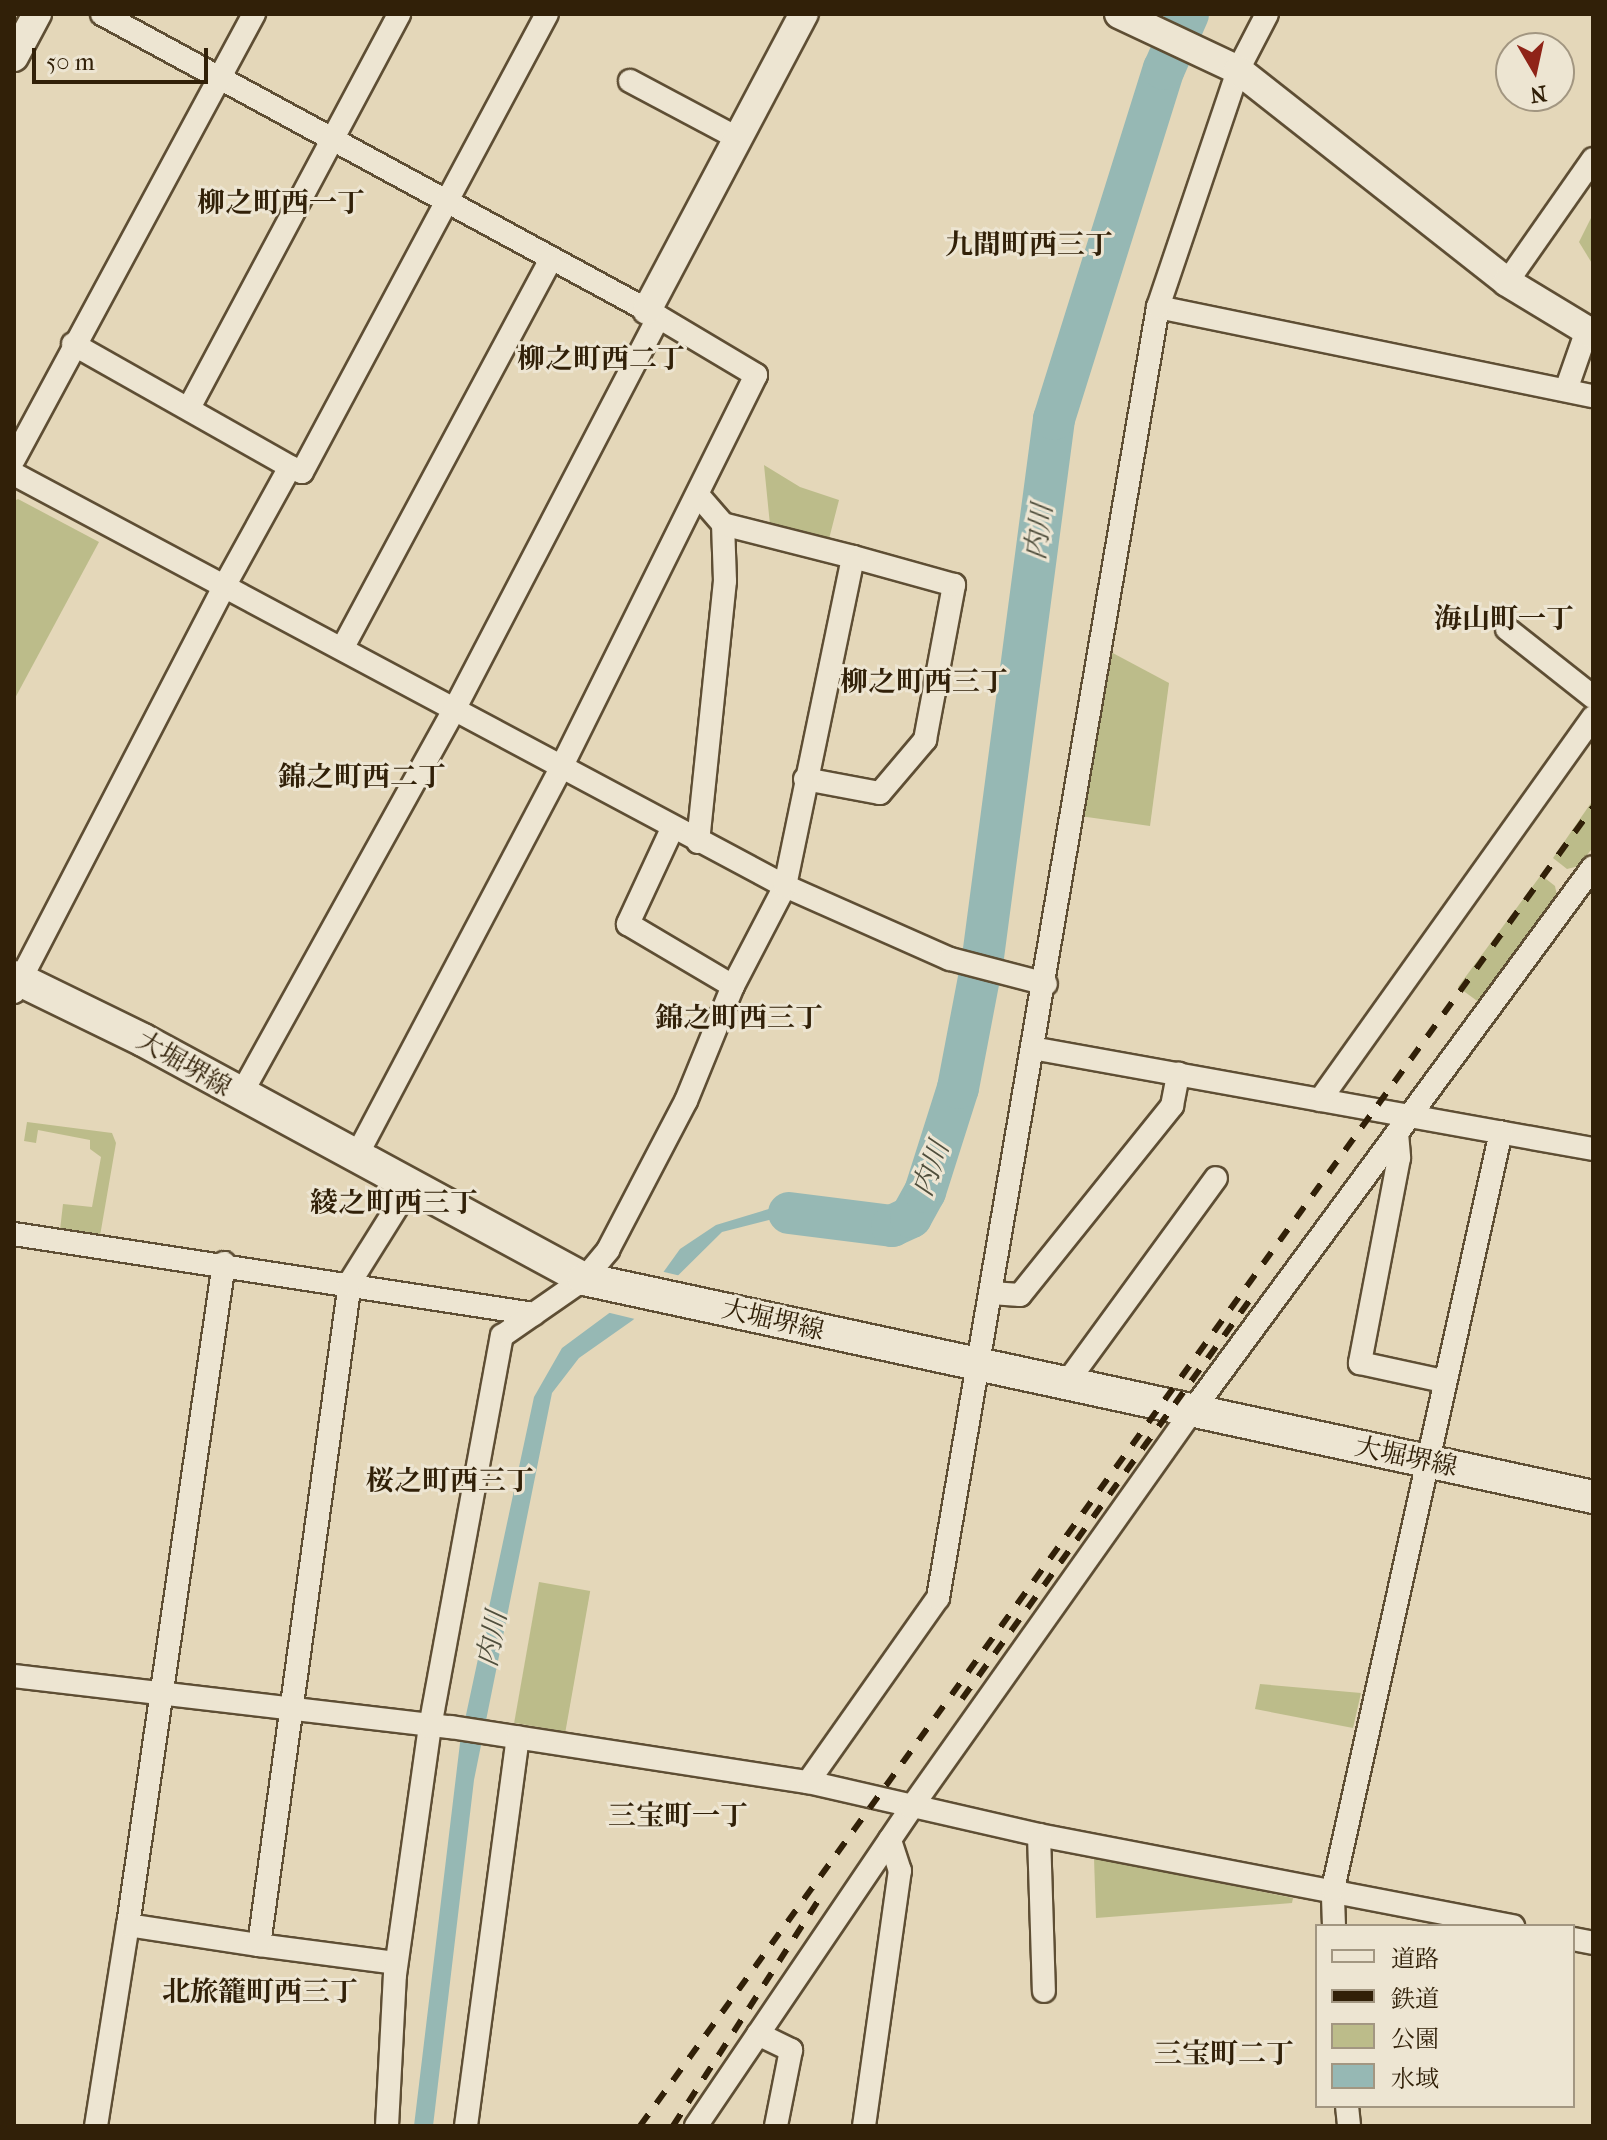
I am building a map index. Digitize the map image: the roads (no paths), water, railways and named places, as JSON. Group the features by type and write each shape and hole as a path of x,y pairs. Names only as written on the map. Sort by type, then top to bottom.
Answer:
{"main road":[{"name":"大堀堺線","path":"15,982 143,1040 409,1188 584,1279 1593,1497"}],"street":[{"path":"14,57 37,14"},
{"path":"102,14 444,203 653,314 756,375 699,496 561,768 356,1157"},
{"path":"14,459 73,344 254,14"},
{"path":"190,406 399,14"},
{"path":"73,344 190,406 302,472 547,14"},
{"path":"240,1096 454,710 804,14"},
{"path":"808,1782 938,1598 1032,1048 1046,984 1158,307 1238,70 1267,14"},
{"path":"1126,16 1200,49 1238,70 1507,282 1590,332 1566,390"},
{"path":"630,81 739,139"},
{"path":"1507,282 1593,159"},
{"path":"343,647 551,259"},
{"path":"1158,307 1593,396"},
{"path":"15,982 290,467"},
{"path":"14,474 226,583 672,829 785,886 950,959 984,971 1046,984"},
{"path":"699,496 723,524 954,585 925,740 880,793 805,779"},
{"path":"698,842 725,581 723,524"},
{"path":"387,2126 396,1963 440,1727 502,1336 584,1279 608,1250 686,1101 733,986 785,886 853,557"},
{"path":"1507,629 1593,697"},
{"path":"1320,1100 1593,717"},
{"path":"672,829 628,924 733,986"},
{"path":"696,2126 911,1808 1193,1410 1593,867"},
{"path":"1032,1048 1320,1100 1403,1124 1501,1132 1593,1149"},
{"path":"991,1293 1020,1295 1172,1106 1178,1074"},
{"path":"1403,1124 1360,1363 1443,1381"},
{"path":"1334,1924 1333,1889 1425,1461 1501,1132"},
{"path":"1065,1385 1216,1178"},
{"path":"259,1945 289,1707 350,1282 409,1188"},
{"path":"14,1234 350,1282 534,1314"},
{"path":"96,2126 224,1263"},
{"path":"14,1676 518,1737 808,1782 1039,1835 1503,1924"},
{"path":"466,2126 518,1737"},
{"path":"1039,1835 1044,1991"},
{"path":"864,2126 900,1871 890,1840"},
{"path":"128,1925 396,1963"},
{"path":"758,2034 791,2050 776,2126"}],"water":[{"path":"772,1208 846,1216 843,1225 781,1217 722,1232 633,1320 579,1358 552,1393 474,1780 433,2126 414,2126 460,1743 534,1397 562,1348 662,1274 680,1249 716,1225"}],"waterway":[{"name":"内川","path":"789,1213 892,1226 911,1217 925,1192 958,1088 983,957 1054,419 1164,69 1188,14"}],"railway":[{"path":"640,2126 1593,807"},
{"path":"962,1699 1252,1297"},
{"path":"673,2126 820,1898"}],"district":[{"name":"柳之町西一丁","path":"281,203"},
{"name":"九間町西三丁","path":"1029,245"},
{"name":"柳之町西二丁","path":"601,359"},
{"name":"海山町一丁","path":"1504,619"},
{"name":"柳之町西三丁","path":"924,682"},
{"name":"錦之町西二丁","path":"362,777"},
{"name":"錦之町西三丁","path":"739,1018"},
{"name":"綾之町西三丁","path":"394,1203"},
{"name":"桜之町西三丁","path":"450,1481"},
{"name":"三宝町一丁","path":"678,1816"},
{"name":"北旅籠町西三丁","path":"260,1992"},
{"name":"三宝町二丁","path":"1224,2054"}]}
